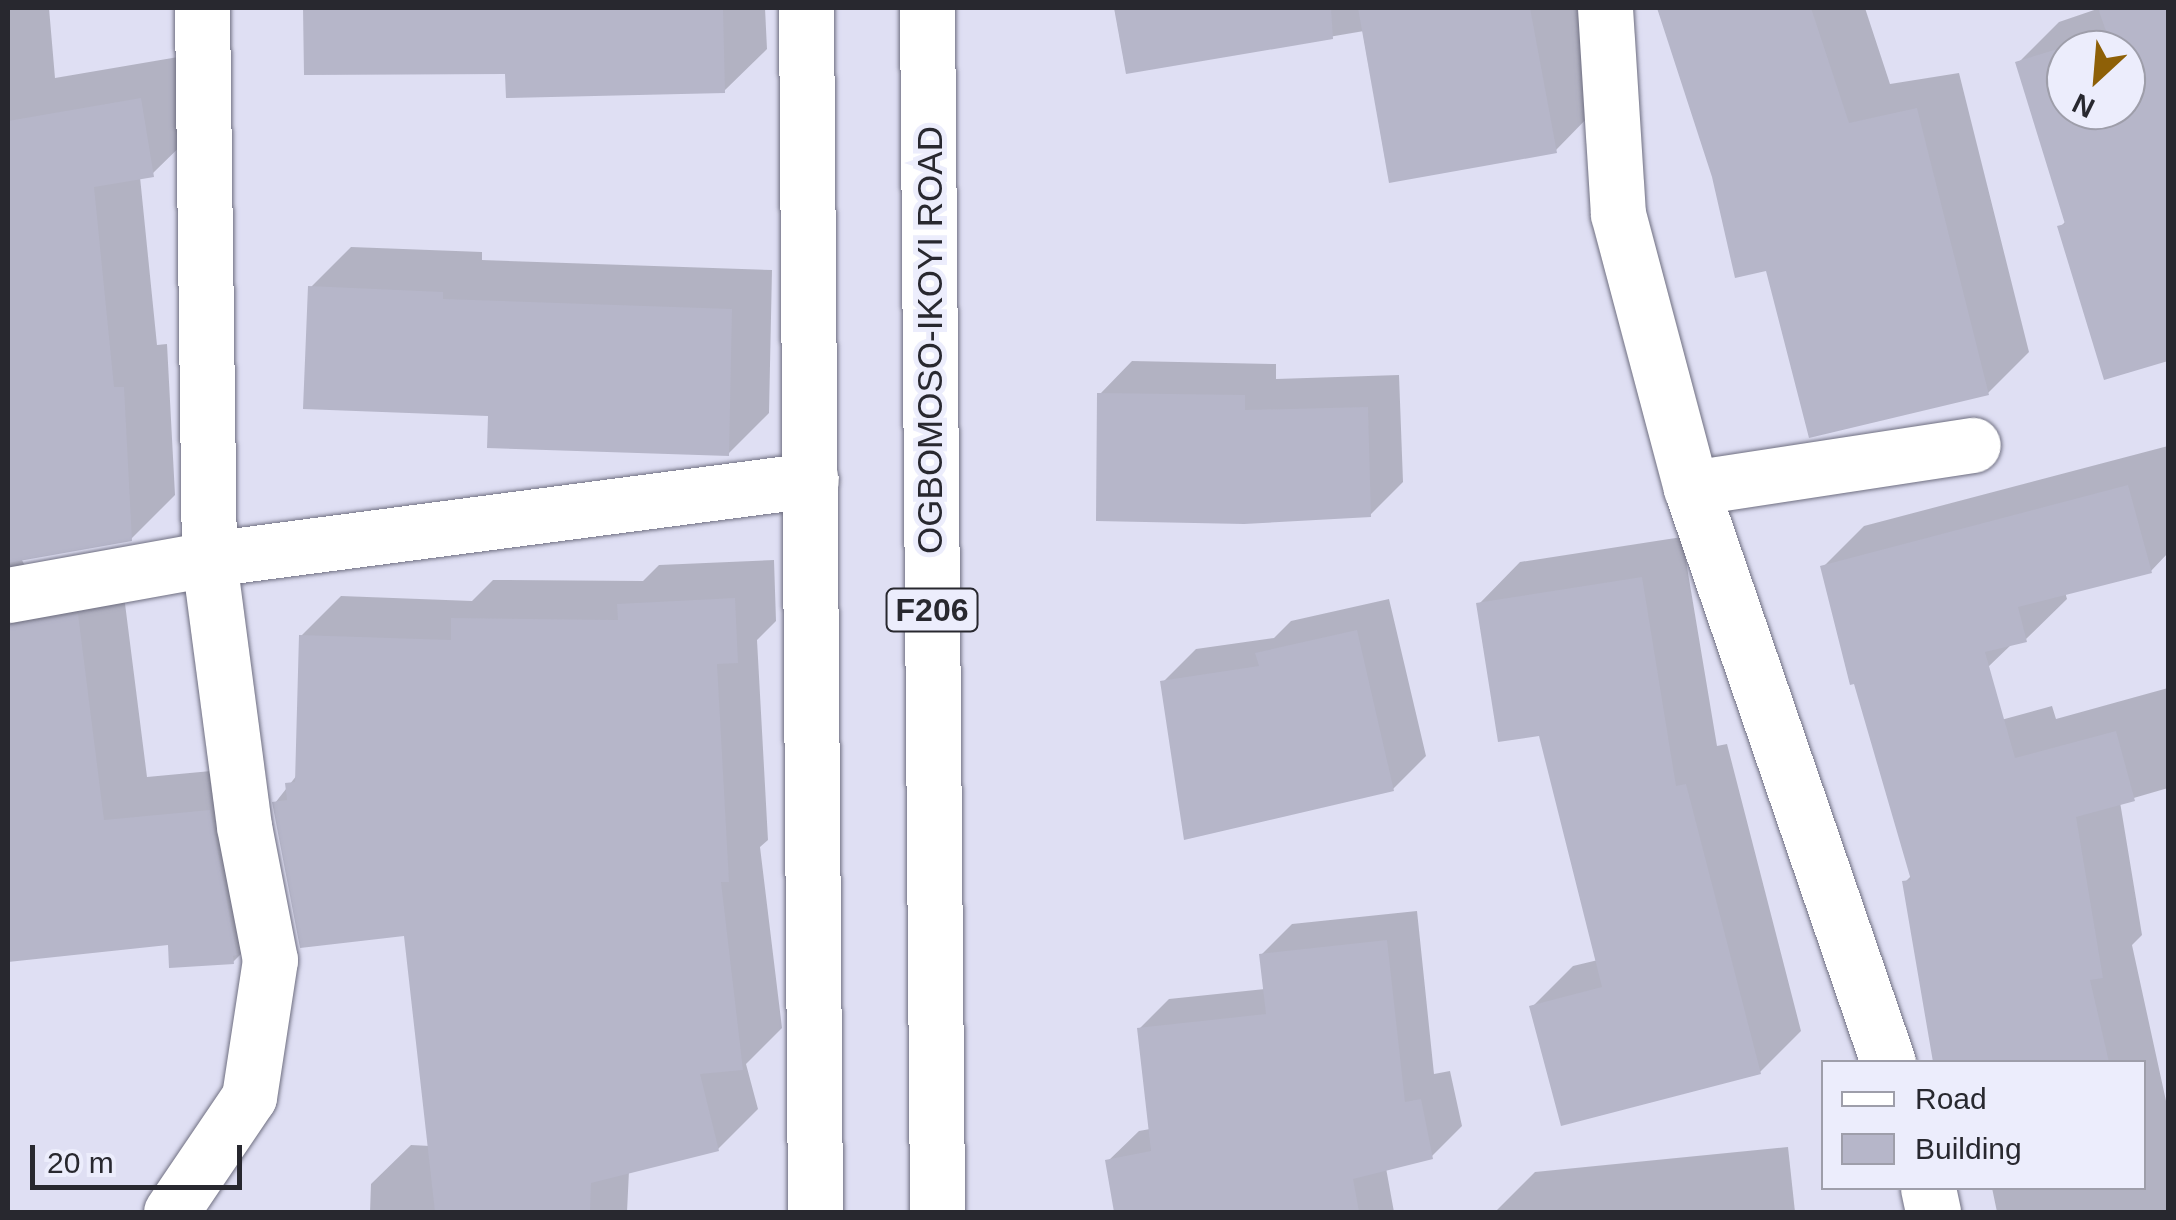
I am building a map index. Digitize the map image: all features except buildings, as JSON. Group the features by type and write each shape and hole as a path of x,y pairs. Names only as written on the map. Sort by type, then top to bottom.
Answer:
{"street":[{"path":"171,1212 249,1097 270,960 244,826 209,560 202,8"},
{"path":"806,8 815,1212"},
{"name":"OGBOMOSO-IKOYI ROAD","path":"927,8 937,1212"},
{"path":"1605,8 1618,214 1691,488 1887,1060"},
{"path":"1691,488 1973,445"},
{"path":"8,595 209,560 811,480"}]}
